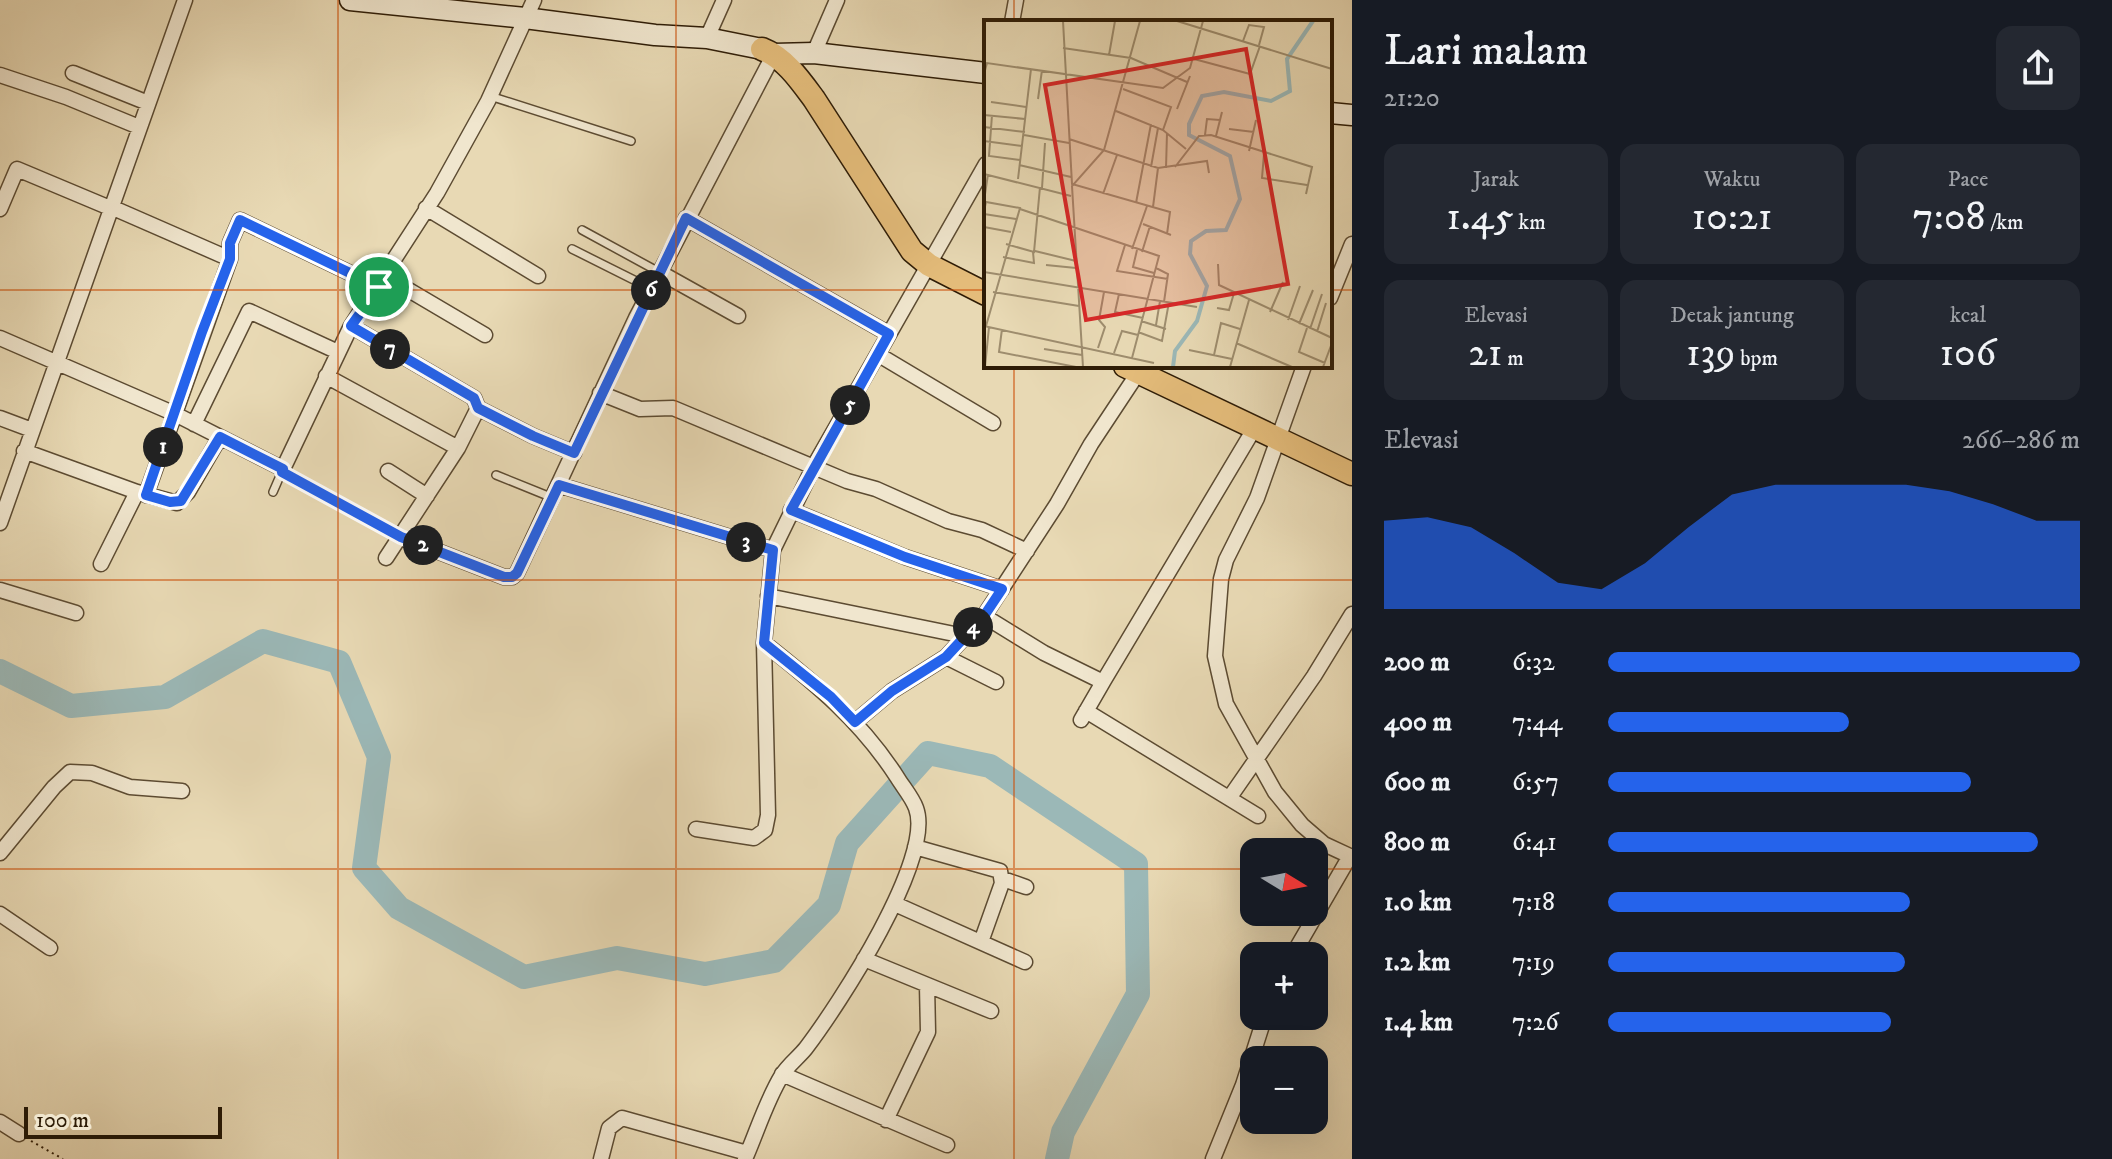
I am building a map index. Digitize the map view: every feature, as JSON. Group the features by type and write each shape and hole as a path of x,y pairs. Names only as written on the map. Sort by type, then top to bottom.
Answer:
{"main road":[{"path":"350,0 529,9 655,35 707,38 768,52 814,53 984,73"},
{"path":"768,52 798,78 814,99 912,251 929,265 984,293"},
{"path":"1332,113 1352,115"},
{"path":"1131,369 1352,474"}],"street":[{"path":"0,523 7,478 24,451 32,430 185,0"},
{"path":"707,38 724,0"},
{"path":"814,53 837,0"},
{"path":"1012,20 1016,0"},
{"path":"0,338 175,414 282,470 351,326 382,281 490,96 529,9"},
{"path":"401,537 504,577 517,573 600,393 768,52"},
{"path":"73,73 148,103"},
{"path":"0,75 66,97 139,127"},
{"path":"696,829 754,838 761,835 767,824 764,643 773,550 814,466 984,168"},
{"path":"0,209 17,169 230,259"},
{"path":"426,208 538,276"},
{"path":"686,218 889,334"},
{"path":"101,564 141,494 175,414 230,259 230,243 240,220 382,281 485,335"},
{"path":"1332,293 1352,244"},
{"path":"661,273 738,316"},
{"path":"194,424 249,311 338,352"},
{"path":"351,326 474,398 478,408 574,453"},
{"path":"879,355 993,423"},
{"path":"1300,942 1351,856 1324,844 1302,825 1275,792 1226,704 1215,656 1221,579 1226,560 1257,498 1303,368"},
{"path":"855,722 892,691 946,657 984,616 1027,551 1131,369"},
{"path":"326,376 458,448"},
{"path":"600,393 640,409 673,408 948,521 982,530 1027,551"},
{"path":"386,558 458,448 478,408"},
{"path":"0,418 32,430"},
{"path":"1254,429 1084,716 1230,797 1258,816"},
{"path":"24,451 170,502 181,501 220,437"},
{"path":"388,471 427,496"},
{"path":"556,491 773,550"},
{"path":"791,510 905,557 1002,589"},
{"path":"0,590 76,613"},
{"path":"768,596 964,636"},
{"path":"1230,797 1352,614"},
{"path":"984,616 1044,653 1103,682"},
{"path":"601,1159 609,1128 622,1118 746,1156 782,1074 806,1047 864,959 895,904 915,847 918,833 916,807 876,745 823,690 764,643"},
{"path":"946,657 996,682"},
{"path":"0,853 70,772 92,773 130,787 182,791"},
{"path":"915,847 1000,871 1003,879 981,942"},
{"path":"1003,879 1026,887"},
{"path":"895,904 1025,962"},
{"path":"0,914 50,948"},
{"path":"864,959 991,1011"},
{"path":"886,1120 928,1032 927,985"},
{"path":"1213,1159 1243,1085 1261,1030"},
{"path":"782,1074 947,1145"},
{"path":"0,1122 19,1134"}],"lane":[{"path":"490,96 631,141"},
{"path":"582,230 661,273"},
{"path":"572,249 652,289"},
{"path":"273,492 282,470 401,537"},
{"path":"496,475 556,491"}],"path":[{"path":"19,1134 63,1159"}],"waterway":[{"path":"0,671 71,706 165,697 263,641 339,662 379,757 364,868 399,908 524,977 617,958 705,974 774,961 829,905 847,843 928,753 990,766 1136,864 1138,994 1063,1132 1057,1159"}],"route":[{"path":"686,218 889,334 791,510 905,557 1002,589 984,616 946,657 892,691 855,722 814,682 764,643 773,550 559,485 517,573 509,578 504,577 401,537 282,472 283,469 220,437 181,501 170,502 146,495 230,259 230,243 240,220 379,287 351,326 474,398 478,408 574,453 686,218"}]}
